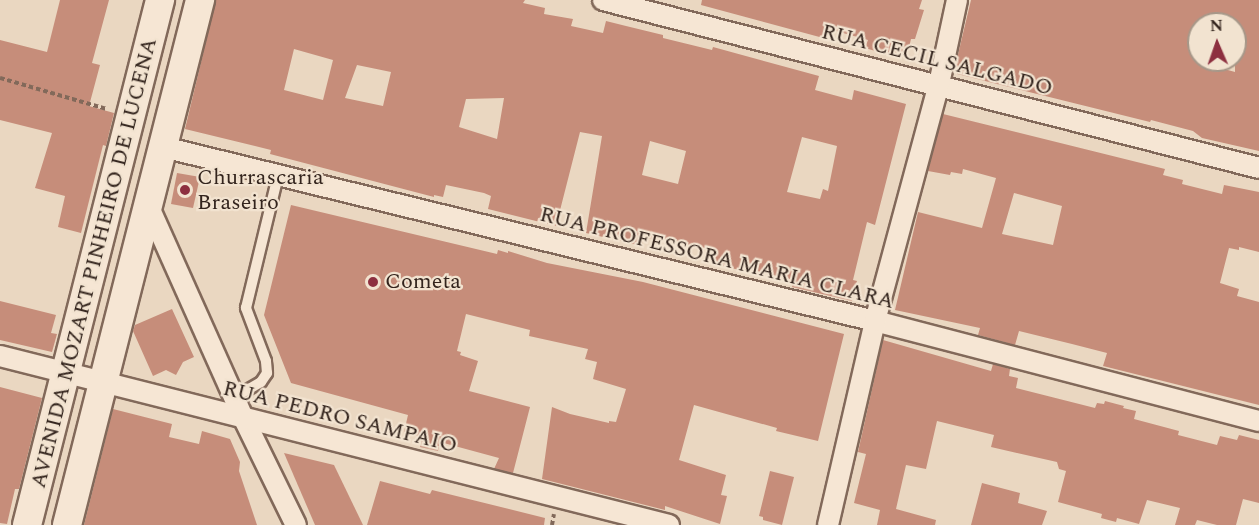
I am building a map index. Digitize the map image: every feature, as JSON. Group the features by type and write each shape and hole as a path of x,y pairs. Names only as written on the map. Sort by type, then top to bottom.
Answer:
{"main road":[{"name":"AVENIDA MOZART PINHEIRO DE LUCENA","path":"27,525 160,0"},
{"name":"AVENIDA MOZART PINHEIRO DE LUCENA","path":"67,525 200,0"}],"street":[{"name":"RUA CECIL SALGADO","path":"603,0 939,84 1259,168"},
{"path":"828,525 875,321 939,84 957,0"},
{"name":"RUA PROFESSORA MARIA CLARA","path":"163,147 875,321 1259,421"},
{"path":"148,205 243,417 296,525"},
{"name":"RUA PEDRO SAMPAIO","path":"0,356 669,525"}],"lane":[{"path":"235,397 261,382 267,373 266,361 246,308 278,176"}],"path":[{"path":"0,78 131,116"}],"building":[{"path":"60,0 109,0 92,63 100,65 89,106 114,113 106,146 103,145 81,233 58,227 65,196 35,188 52,133 0,120 0,40 47,52"},
{"path":"216,0 525,0 523,3 545,8 544,14 573,19 571,26 603,33 606,21 663,35 663,38 712,50 713,47 819,76 815,90 852,100 854,90 906,104 875,225 867,222 853,280 857,281 852,301 792,287 794,280 749,269 748,272 714,264 717,250 644,238 642,246 586,233 602,136 580,132 556,226 488,209 491,196 484,193 446,185 443,197 434,195 434,197 270,154 271,150 185,129","holes":["294,49 333,60 323,100 284,90","357,65 391,72 383,106 345,98","504,98 497,139 459,127 466,99","802,137 837,146 828,191 823,189 820,199 787,192","650,141 686,151 678,184 642,175"]},
{"path":"702,0 922,0 919,9 924,10 915,39 911,39 908,52 905,51 904,55 898,53 896,57 865,48 868,40 829,29 827,39 701,5"},
{"path":"971,0 1259,0 1259,151 1202,138 1193,131 1151,120 1150,122 957,74 958,68 955,67"},
{"path":"943,114 1165,169 1163,175 1183,180 1182,184 1222,194 1224,185 1259,192 1259,252 1239,247 1239,250 1229,248 1220,283 1239,289 1237,296 1259,302 1259,405 1103,366 1107,353 1019,331 1015,345 978,335 980,328 895,310 918,212 982,228 996,178 963,169 962,174 951,172 950,175 928,171","holes":["1014,193 1062,206 1053,245 1002,234"]},
{"name":"Churrascaria Braseiro","path":"177,173 200,177 193,208 171,204"},
{"path":"291,205 497,254 498,250 508,253 508,251 547,263 643,282 844,334 818,441 776,431 777,428 694,405 679,460 726,475 721,495 727,496 720,524 665,506 665,510 542,479 552,407 570,414 609,423 609,421 616,422 626,389 593,379 597,362 585,359 588,349 529,336 530,330 466,314 457,351 461,352 460,355 478,361 469,391 530,407 513,473 494,469 499,458 440,442 438,451 420,447 422,437 404,432 408,415 291,383 264,315"},
{"path":"0,301 56,315 51,333 57,334 52,352 0,340"},
{"path":"172,309 194,357 183,362 176,375 166,370 153,376 133,331 135,325"},
{"path":"883,340 991,371 993,364 1010,369 1009,376 1018,378 1016,388 1095,408 1097,403 1104,404 1105,401 1124,406 1123,408 1136,411 1134,419 1179,431 1178,435 1217,445 1220,436 1237,440 1239,435 1259,440 1259,503 1243,499 1236,525 1217,525 1197,520 1195,525 1175,525 1180,508 1147,500 1139,524 1117,518 1116,522 1101,518 1102,514 1058,502 1066,471 1059,469 1057,462 991,447 994,435 937,421 926,469 906,465 896,509 936,520 935,525 877,525 880,510 854,503 866,454 858,452"},
{"path":"0,387 42,398 19,489 15,489 7,524 0,523"},
{"path":"113,409 172,424 169,437 199,444 202,431 230,439 240,462 239,471 257,525 84,525"},
{"path":"284,453 334,465 363,525 315,525"},
{"path":"770,471 794,477 782,525 763,520 763,517 759,516"},
{"path":"380,481 430,494 432,490 545,518 544,525 367,525"},
{"path":"982,483 1020,493 1018,503 1047,511 1042,525 971,525"}],"place":[{"name":"Churrascaria Braseiro","path":"185,190"},
{"name":"Cometa","path":"373,282"}]}
